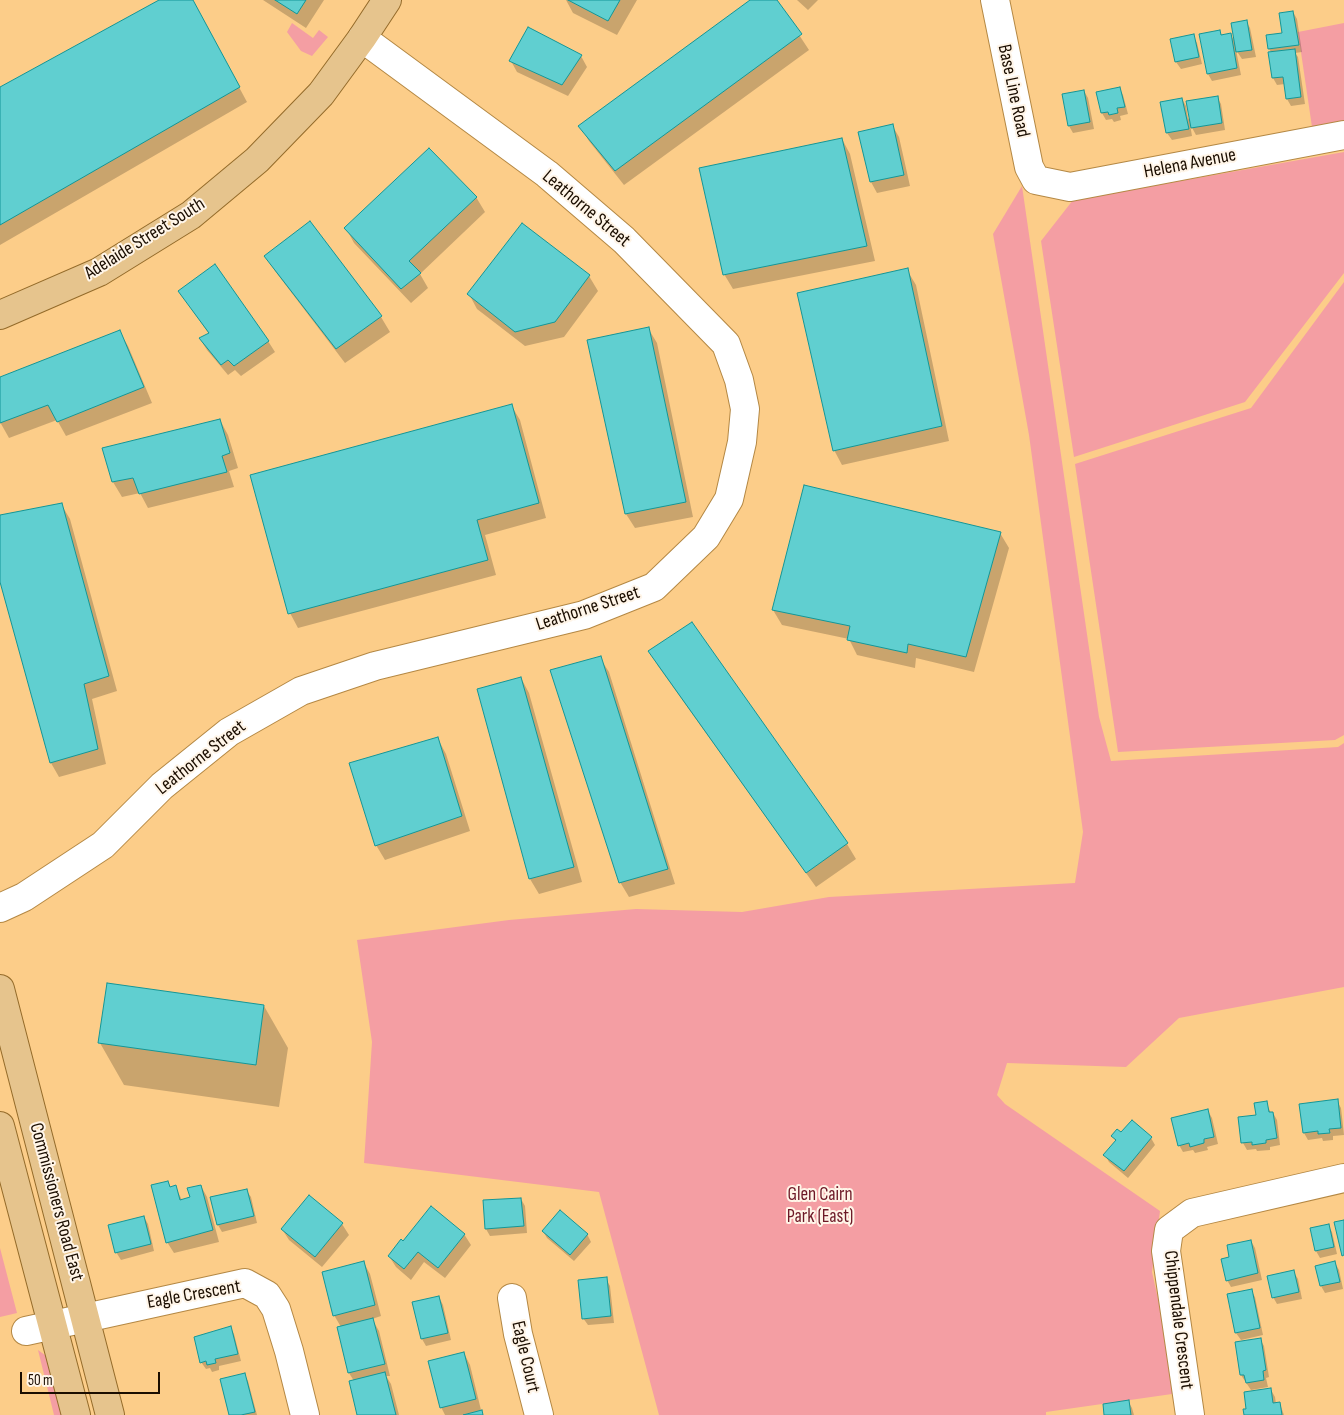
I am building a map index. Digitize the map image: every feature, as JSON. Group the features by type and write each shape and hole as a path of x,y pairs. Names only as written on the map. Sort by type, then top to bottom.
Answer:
{"main road":[{"name":"Adelaide Street South","path":"0,315 99,272 191,215 257,160 321,94 387,0"},
{"name":"Commissioners Road East","path":"0,989 110,1415"},
{"name":"Commissioners Road East","path":"0,1126 76,1415"}],"street":[{"name":"Base Line Road","path":"995,0 1029,167 1036,180"},
{"name":"Leathorne Street","path":"0,908 24,896 103,845 162,786 229,732 301,690 376,666 584,615 654,588 706,537 729,499 742,442 745,410 739,380 726,344 624,240 546,174 362,38"},
{"name":"Helena Avenue","path":"1036,180 1070,187 1344,135"},
{"name":"Chippendale Crescent","path":"1190,1415 1166,1251 1169,1230 1192,1213 1344,1178"},
{"name":"Eagle Crescent","path":"26,1331 245,1283 267,1295 276,1308 290,1350 306,1415"},
{"name":"Eagle Court","path":"512,1298 518,1334 539,1415"}],"green space":[{"path":"292,23 313,38 319,30 328,37 312,56 301,51 287,32"},
{"path":"1344,23 1344,121 1312,127 1298,32"},
{"path":"1344,152 1344,273 1245,402 1074,457 1041,241 1073,200"},
{"name":"Glen Cairn Park (East)","path":"1022,186 1099,717 1111,761 1338,747 1344,743 1344,987 1179,1018 1126,1067 1007,1063 997,1095 1005,1104 1160,1211 1152,1272 1179,1393 1046,1412 1046,1415 659,1415 599,1192 364,1163 372,1042 357,940 509,920 636,909 742,912 829,897 1075,883 1083,832 1029,435 993,234"},
{"path":"1344,282 1344,735 1335,740 1118,752 1075,464 1251,408"},
{"path":"0,1248 17,1313 0,1317"},
{"path":"38,1350 49,1358 64,1415 54,1415"}],"building":[{"path":"159,0 193,0 240,87 0,225 0,87"},
{"path":"275,0 306,0 297,14"},
{"path":"568,0 620,0 608,21"},
{"path":"750,0 777,0 802,34 615,171 578,126"},
{"path":"1293,11 1299,45 1268,49 1266,35 1282,33 1279,13"},
{"path":"1247,20 1252,50 1236,52 1231,23"},
{"path":"528,27 582,55 562,85 509,61"},
{"path":"1220,30 1221,35 1231,33 1237,68 1207,74 1199,34"},
{"path":"1194,34 1199,57 1175,62 1170,39"},
{"path":"1295,49 1301,97 1286,99 1283,77 1272,78 1268,52"},
{"path":"1120,87 1125,107 1117,108 1118,113 1109,115 1108,112 1101,113 1096,92"},
{"path":"1084,90 1090,122 1068,126 1062,94"},
{"path":"1218,96 1222,123 1191,128 1186,101"},
{"path":"1182,98 1189,129 1166,133 1160,102"},
{"path":"893,124 904,175 870,182 858,132"},
{"path":"842,138 867,246 723,275 699,168"},
{"path":"429,148 477,197 409,261 421,273 401,289 344,228"},
{"path":"310,221 382,316 336,349 264,256"},
{"path":"522,223 590,275 555,322 515,332 467,294"},
{"path":"215,264 269,341 234,366 228,360 221,365 199,338 209,333 178,291"},
{"path":"908,268 942,426 833,451 797,293"},
{"path":"649,327 686,502 625,514 587,340"},
{"path":"120,330 144,387 57,422 48,405 0,423 0,377"},
{"path":"512,404 539,503 477,520 488,560 288,614 250,475"},
{"path":"220,419 230,453 222,456 227,472 139,494 133,478 112,482 102,448"},
{"path":"804,485 1001,532 966,657 908,644 907,653 847,640 850,626 772,610"},
{"path":"62,503 109,676 84,684 98,749 50,763 0,582 0,515"},
{"path":"692,622 848,843 806,873 648,651"},
{"path":"601,656 668,869 619,883 550,670"},
{"path":"521,677 574,867 529,879 477,689"},
{"path":"438,737 462,816 375,846 349,763"},
{"path":"107,983 264,1005 256,1065 98,1043"},
{"path":"1338,1099 1341,1128 1329,1129 1330,1133 1318,1134 1318,1131 1303,1133 1299,1104"},
{"path":"1267,1101 1269,1112 1273,1112 1277,1138 1266,1140 1266,1143 1252,1145 1252,1142 1241,1143 1238,1117 1256,1115 1254,1103"},
{"path":"1208,1109 1214,1137 1204,1139 1204,1143 1190,1147 1189,1143 1178,1146 1171,1118"},
{"path":"1132,1120 1152,1137 1124,1171 1103,1155 1116,1140 1111,1136 1117,1129 1121,1132"},
{"path":"168,1181 170,1187 176,1185 180,1200 190,1197 187,1188 201,1185 213,1230 166,1243 151,1185"},
{"path":"247,1189 254,1216 217,1225 210,1197"},
{"path":"309,1195 343,1223 315,1257 281,1229"},
{"path":"521,1198 524,1226 485,1229 483,1200"},
{"path":"431,1206 465,1234 438,1268 418,1252 404,1269 388,1256 401,1239 403,1241"},
{"path":"560,1210 588,1234 570,1255 542,1231"},
{"path":"144,1216 151,1244 115,1253 108,1225"},
{"path":"1344,1220 1344,1255 1342,1256 1334,1222"},
{"path":"1329,1224 1334,1247 1315,1251 1310,1228"},
{"path":"1251,1240 1258,1273 1226,1281 1221,1259 1229,1257 1227,1245"},
{"path":"364,1261 375,1305 333,1316 322,1272"},
{"path":"1335,1261 1340,1282 1320,1286 1315,1266"},
{"path":"1294,1270 1299,1292 1272,1298 1267,1276"},
{"path":"607,1277 611,1316 582,1319 578,1280"},
{"path":"1252,1289 1260,1328 1235,1333 1227,1294"},
{"path":"439,1296 448,1333 421,1339 412,1302"},
{"path":"373,1318 385,1364 348,1373 337,1327"},
{"path":"231,1326 238,1354 215,1359 216,1363 207,1365 206,1361 200,1363 194,1337"},
{"path":"1261,1338 1266,1370 1263,1371 1264,1380 1246,1383 1244,1375 1240,1375 1235,1342"},
{"path":"464,1352 476,1399 440,1408 428,1361"},
{"path":"385,1372 396,1415 357,1415 349,1381"},
{"path":"245,1373 255,1412 229,1415 220,1379"},
{"path":"1271,1388 1273,1403 1280,1402 1282,1415 1244,1415 1243,1409 1246,1409 1244,1392"},
{"path":"1129,1400 1131,1415 1104,1415 1103,1404"},
{"path":"482,1410 483,1415 463,1415"}]}
